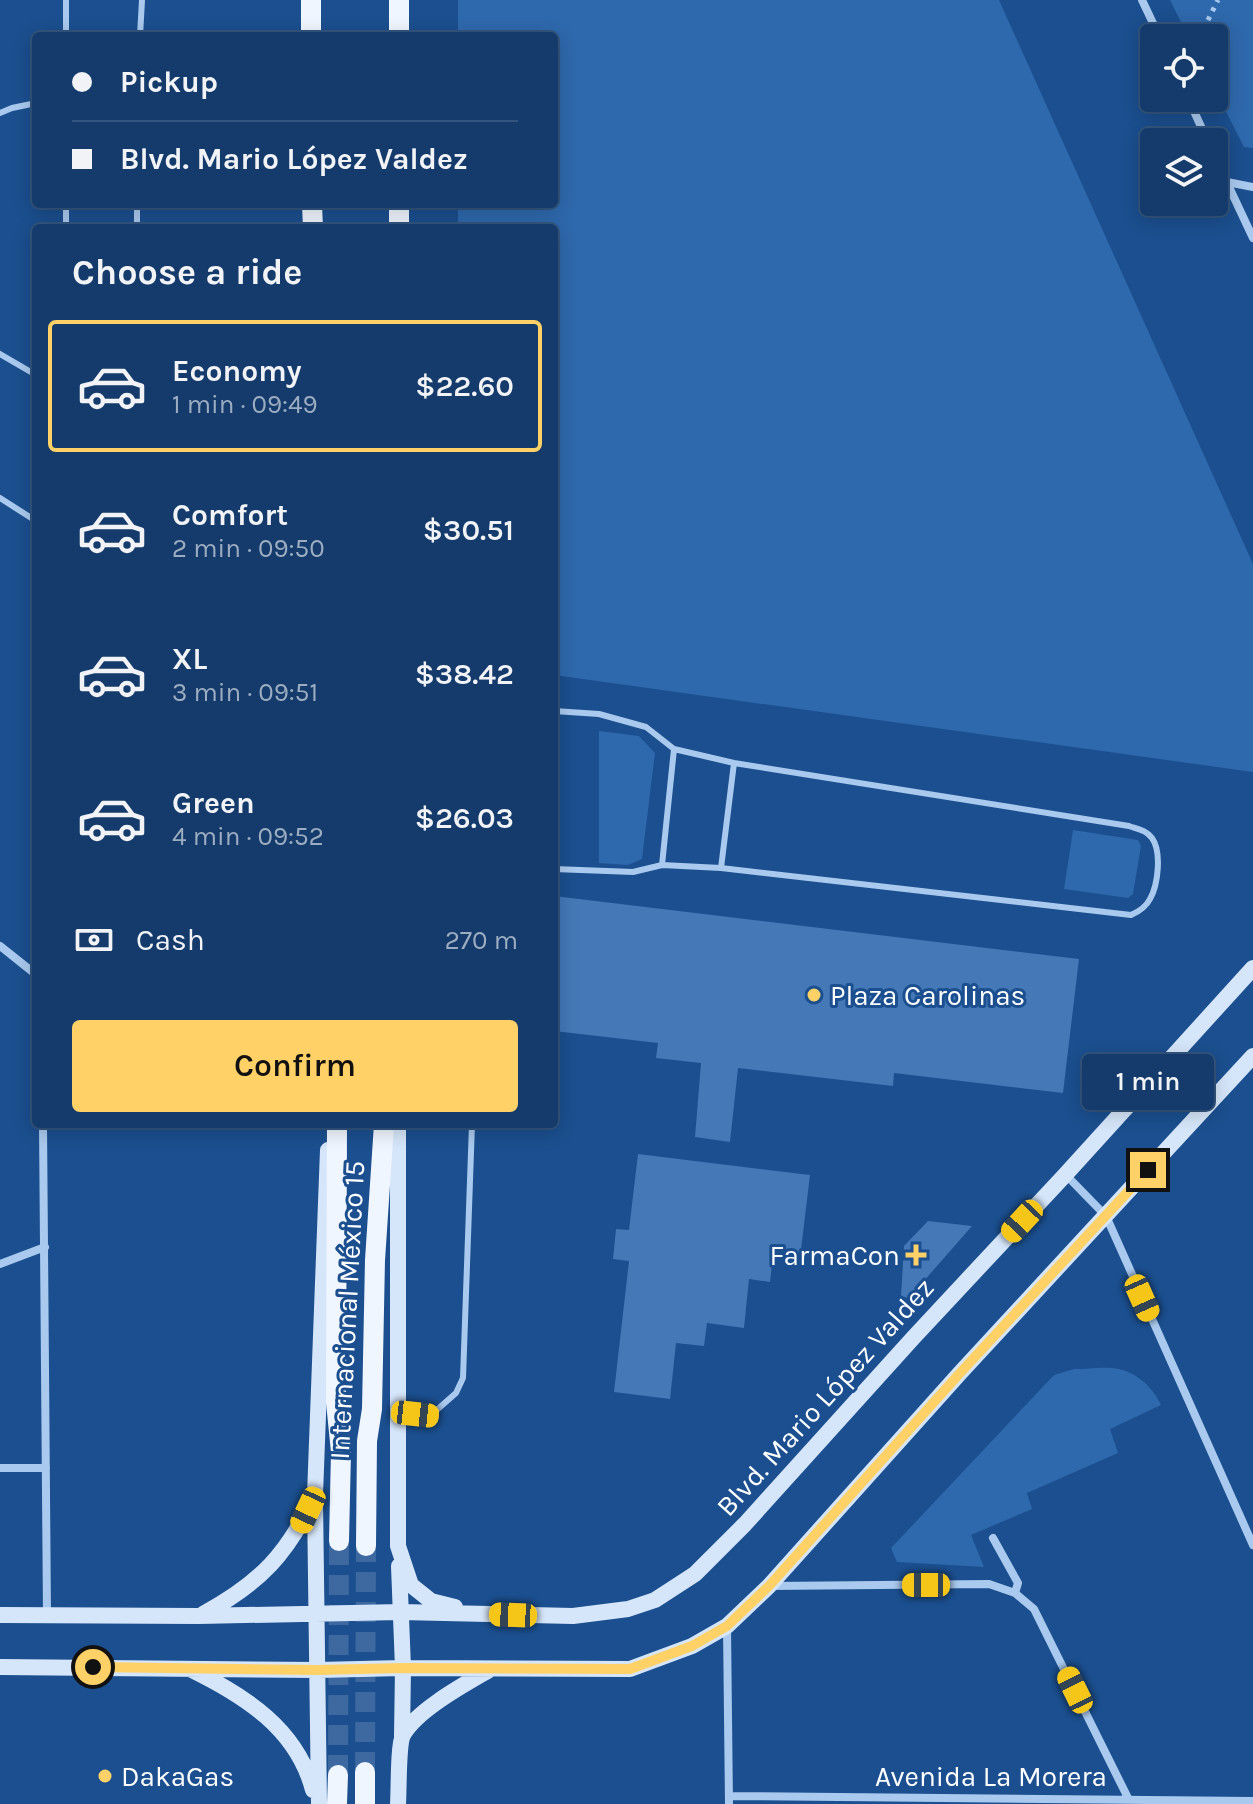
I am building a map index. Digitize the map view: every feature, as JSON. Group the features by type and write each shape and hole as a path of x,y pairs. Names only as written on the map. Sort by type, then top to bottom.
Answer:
{"main road":[{"path":"311,0 311,32"},
{"path":"399,0 399,32"},
{"name":"Internacional México 15","path":"337,1128 336,1402 341,1452 339,1541"},
{"name":"Internacional México 15","path":"366,1546 367,1441 372,1409 375,1260 384,1128"},
{"path":"365,1772 365,1804"},
{"path":"337,1804 338,1775"}],"street":[{"path":"1142,0 1153,24"},
{"path":"1228,182 1253,187"},
{"path":"1228,184 1253,238"},
{"path":"0,946 32,971"},
{"name":"Blvd. Mario López Valdez","path":"0,1615 199,1616 401,1612 573,1616 628,1609 655,1600 695,1574 745,1524 1253,968"},
{"path":"0,1667 630,1669 692,1646 727,1626 769,1586 960,1373 1253,1056"},
{"path":"43,1128 47,1615"},
{"path":"318,1804 315,1495 328,1128"},
{"path":"398,1128 398,1546 403,1668 398,1804"},
{"path":"1065,1175 1106,1216 1253,1545"},
{"path":"0,1264 45,1247"},
{"path":"0,1468 46,1468"},
{"path":"199,1616 242,1591 261,1575 301,1526 315,1495"},
{"path":"993,1538 1018,1583 1015,1593"},
{"path":"398,1546 411,1585 431,1601 484,1614"},
{"path":"769,1586 989,1584 1015,1593 1034,1609 1129,1800"},
{"path":"727,1626 729,1800"},
{"path":"187,1667 245,1698 270,1719 308,1771 318,1804"},
{"path":"402,1736 418,1718 448,1695 491,1669"},
{"name":"Avenida La Morera","path":"729,1800 1253,1801"}],"lane":[{"path":"66,0 66,32"},
{"path":"140,32 142,0"},
{"path":"0,113 32,104"},
{"path":"0,354 32,373"},
{"path":"0,498 32,518"},
{"path":"558,711 599,714 646,727 674,749 734,763 1129,826 1151,836 1156,846 1158,874 1150,901 1131,915 721,868 662,865 633,872 558,869"},
{"path":"662,865 674,749"},
{"path":"721,868 734,763"},
{"path":"399,1412 431,1415 456,1393 463,1378 472,1128"}],"path":[{"path":"1206,24 1218,0"}],"shaded area":[{"path":"458,0 999,0 1253,564 1253,772 558,676 558,224 458,224 458,208 558,208 558,32 458,32"},
{"path":"1170,0 1253,0 1253,148 1244,147 1226,112 1228,24 1182,24"},
{"path":"599,731 639,736 655,753 642,859 628,865 599,863"},
{"path":"1073,830 1138,840 1141,846 1133,894 1128,898 1064,889"},
{"path":"1074,1369 1126,1371 1144,1382 1161,1405 1110,1429 1118,1453 1027,1493 1032,1509 971,1535 984,1567 897,1562 891,1548 1054,1375"}],"building":[{"name":"Plaza Carolinas","path":"558,896 1079,959 1063,1093 894,1073 893,1086 738,1068 730,1142 695,1137 701,1063 656,1058 658,1043 558,1031"},
{"path":"638,1154 810,1175 800,1258 773,1255 770,1282 749,1279 744,1328 707,1323 704,1346 676,1343 670,1399 614,1392 629,1261 613,1259 616,1229 629,1230"},
{"path":"928,1221 972,1226 909,1298 901,1296 904,1246"}],"tunnel":[{"path":"338,1775 339,1541"},
{"path":"365,1772 366,1546"}],"place":[{"name":"Plaza Carolinas","path":"814,995"},
{"name":"FarmaCon","path":"916,1255"},
{"name":"DakaGas","path":"105,1776"}],"route":[{"path":"93,1667 630,1669 692,1646 727,1626 769,1586 1148,1170"}]}
